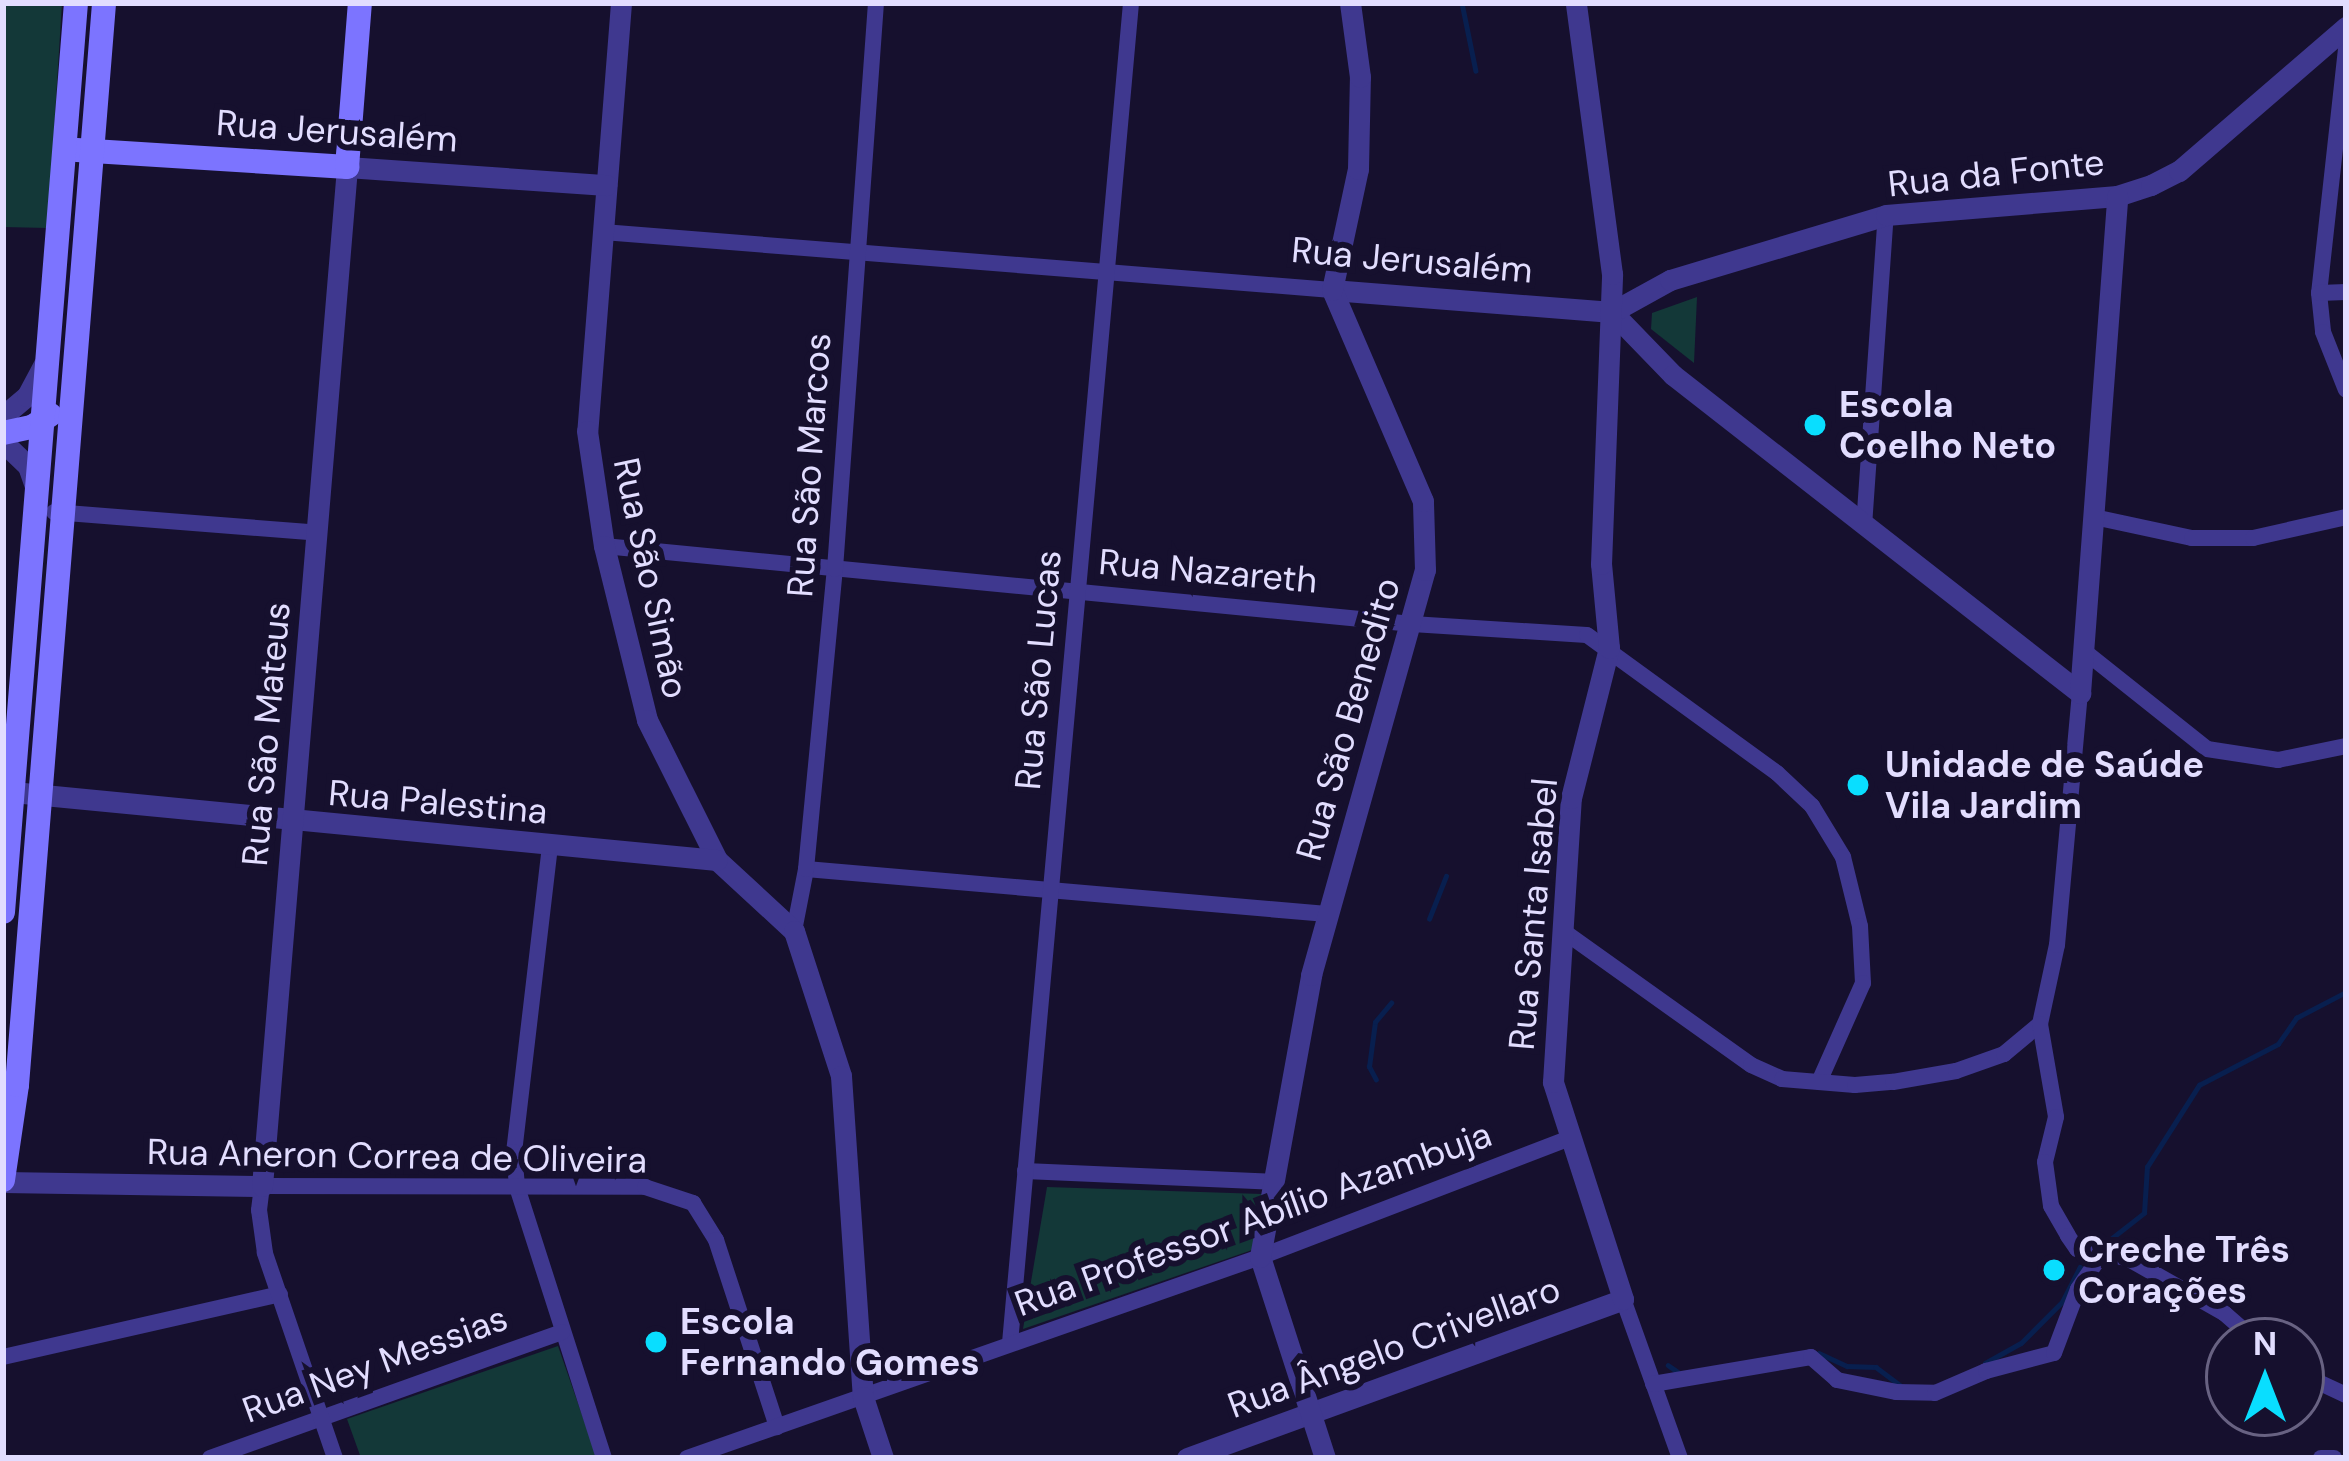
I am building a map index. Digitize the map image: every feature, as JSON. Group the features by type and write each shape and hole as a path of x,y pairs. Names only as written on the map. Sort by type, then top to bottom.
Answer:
{"main road":[{"path":"3,912 76,3"},
{"path":"3,1181 17,1085 104,3"},
{"name":"Rua São Mateus","path":"347,167 360,3"},
{"name":"Rua Jerusalém","path":"64,149 347,167"},
{"path":"3,433 41,422 68,396 76,375"}],"street":[{"name":"Rua São Simão","path":"621,3 587,430 604,546 647,720 717,860 794,932 841,1076 862,1397 884,1458"},
{"name":"Rua São Marcos","path":"794,932 806,868 835,568 876,3"},
{"name":"Rua São Lucas","path":"1010,1343 1131,3"},
{"path":"1332,290 1358,169 1360,77 1350,3"},
{"name":"Rua Santa Isabel","path":"1576,3 1612,274 1601,564 1609,648 1571,798 1553,1082 1679,1458"},
{"name":"Rua da Fonte","path":"1612,312 1670,280 1886,215 2117,196 2179,171 2346,27"},
{"path":"2346,49 2319,293 2323,332 2346,390"},
{"name":"Rua Jerusalém","path":"347,167 606,185"},
{"name":"Rua São Mateus","path":"335,1458 266,1253 259,1210 296,822 347,167"},
{"path":"2117,196 2057,945 2040,1024 2056,1118 2045,1162 2051,1206 2077,1250 2127,1258 2229,1317"},
{"path":"1864,526 1886,215"},
{"name":"Rua Jerusalém","path":"603,232 1612,312"},
{"name":"Rua São Benedito","path":"1325,1458 1260,1256 1327,914 1425,570 1423,501 1332,290"},
{"path":"2319,293 2346,292"},
{"path":"1612,312 1673,375 2080,693"},
{"path":"3,416 27,397 46,358"},
{"path":"3,442 28,466 36,500 66,513 318,533"},
{"path":"2094,517 2192,538 2253,538 2346,517"},
{"name":"Rua Nazareth","path":"604,546 1412,624 1587,635 1777,773 1812,806 1843,857 1860,926 1863,982 1819,1082"},
{"path":"2084,651 2207,749 2278,760 2346,746"},
{"name":"Rua Palestina","path":"10,792 717,860"},
{"path":"550,846 514,1152 517,1187 604,1458"},
{"path":"806,868 1327,914"},
{"path":"1566,933 1751,1065 1782,1079 1855,1085 1956,1071 2004,1054 2040,1024"},
{"name":"Rua Professor Abílio Azambuja","path":"687,1458 1260,1256 1570,1138"},
{"path":"1025,1171 1274,1182"},
{"name":"Rua Aneron Correa de Oliveira","path":"3,1181 645,1187 693,1203 716,1240 776,1426"},
{"path":"1653,1384 1810,1357 1837,1380 1896,1392 1935,1393 1987,1371 2054,1354 2078,1289 2101,1255"},
{"path":"3,1357 280,1294"},
{"name":"Rua Ângelo Crivellaro","path":"1187,1458 1623,1299"},
{"name":"Rua Ney Messias","path":"210,1458 562,1332"},
{"path":"2321,1458 2335,1458"}],"green space":[{"path":"3,3 62,3 48,228 3,227"},
{"path":"1697,297 1694,363 1651,329 1652,313"},
{"path":"1047,1187 1262,1194 1255,1249 1023,1329"},
{"path":"558,1346 597,1458 361,1458 347,1419"}],"waterway":[{"path":"1462,3 1476,71"},
{"path":"1429,919 1446,876"},
{"path":"2103,1245 2144,1213 2147,1167 2199,1085 2278,1044 2296,1018 2346,992"},
{"path":"1376,1080 1369,1067 1375,1022 1391,1003"},
{"path":"1985,1363 2021,1343 2062,1302 2080,1267"},
{"path":"1819,1353 1847,1366 1876,1367 1900,1385"},
{"path":"1668,1365 1678,1372"}],"place":[{"name":"Escola Coelho Neto","path":"1815,425"},
{"name":"Unidade de Saúde Vila Jardim","path":"1858,785"},
{"name":"Creche Três Corações","path":"2054,1270"},
{"name":"Escola Fernando Gomes","path":"656,1342"}]}
